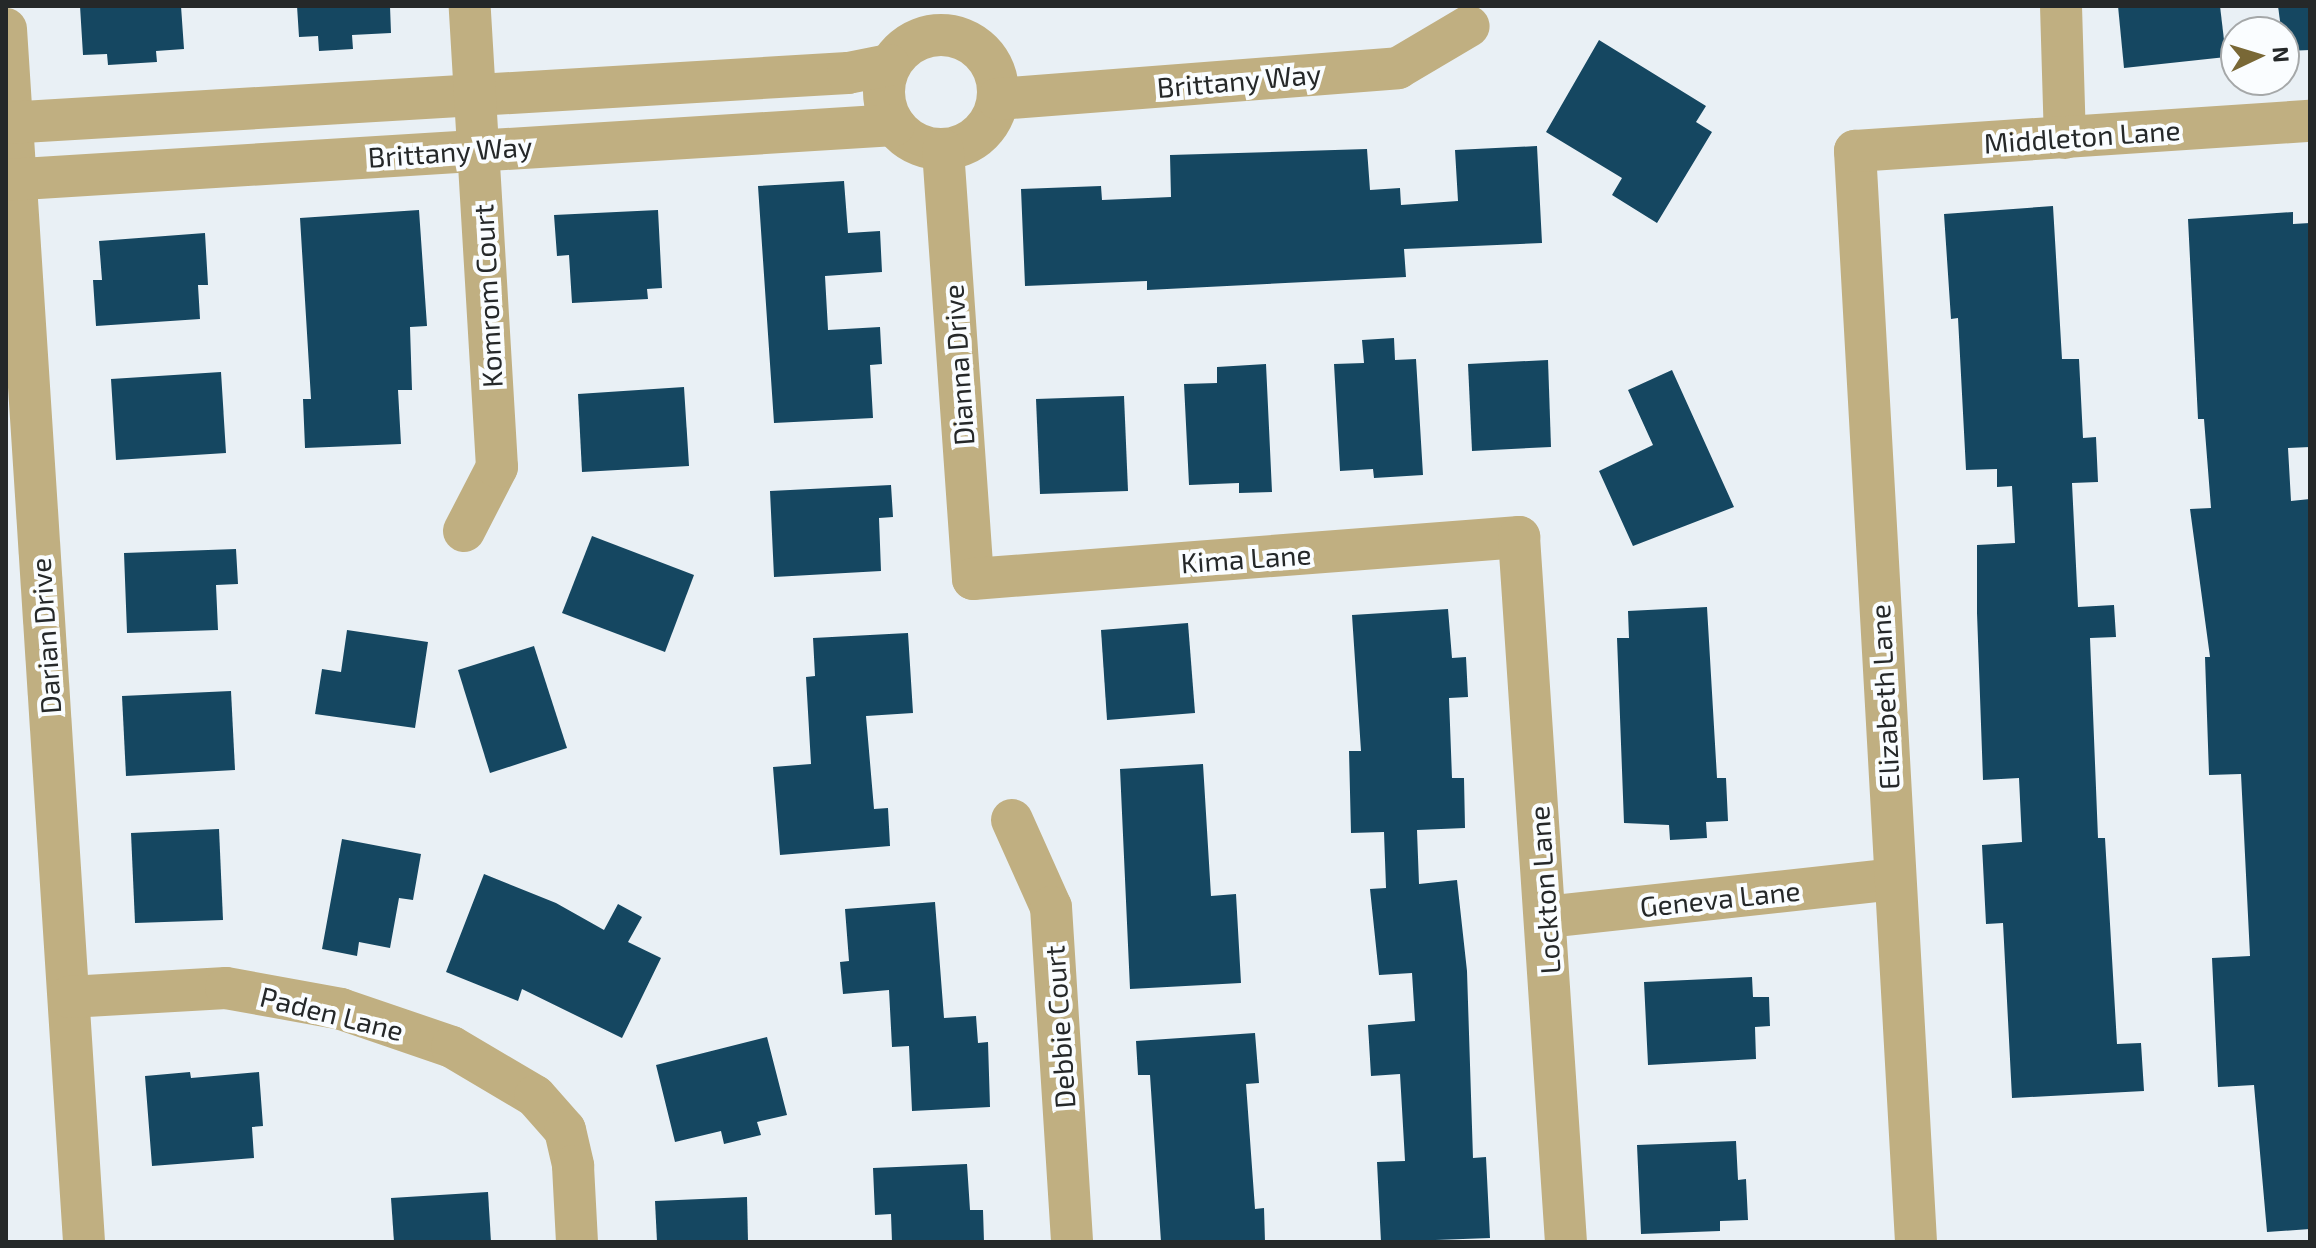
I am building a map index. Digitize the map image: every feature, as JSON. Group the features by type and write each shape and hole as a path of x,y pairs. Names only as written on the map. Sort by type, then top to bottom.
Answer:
{"street":[{"name":"Komrom Court","path":"464,531 497,467 470,6"},
{"path":"2061,6 2065,138"},
{"path":"937,20 976,46 997,80 998,99 980,135 943,150 923,147 894,125 885,104 889,65 937,20"},
{"name":"Brittany Way","path":"998,99 1398,68 1469,26"},
{"name":"Darian Drive","path":"6,29 11,179 84,1242"},
{"name":"Brittany Way","path":"9,123 848,73 889,65"},
{"name":"Middleton Lane","path":"1855,151 2310,121"},
{"name":"Brittany Way","path":"11,179 894,125"},
{"name":"Dianna Drive","path":"943,150 973,579"},
{"name":"Elizabeth Lane","path":"1855,151 1916,1242"},
{"name":"Kima Lane","path":"973,579 1519,537"},
{"name":"Lockton Lane","path":"1519,537 1566,1242"},
{"name":"Debbie Court","path":"1012,820 1051,907 1072,1242"},
{"name":"Geneva Lane","path":"1546,917 1894,879"},
{"name":"Paden Lane","path":"69,997 226,988 341,1009 452,1047 500,1072 535,1096 565,1130 573,1166 577,1242"}],"building":[{"path":"80,6 181,6 184,49 156,51 157,62 108,65 107,54 83,55"},
{"path":"297,6 390,6 391,33 352,35 353,49 319,51 318,36 299,37"},
{"path":"2118,6 2220,6 2220,58 2124,68"},
{"path":"2278,6 2310,6 2310,50 2300,50 2300,16 2279,16"},
{"path":"1599,40 1706,106 1696,122 1712,132 1657,223 1612,195 1622,178 1546,132"},
{"path":"1537,146 1542,243 1404,249 1406,277 1147,290 1147,281 1025,286 1021,189 1101,186 1102,200 1171,197 1170,155 1367,149 1370,190 1400,188 1401,205 1458,201 1455,150"},
{"path":"844,181 848,233 880,231 882,272 825,276 828,330 880,327 882,364 870,365 873,418 774,423 758,186"},
{"path":"2053,206 2062,359 2079,359 2083,438 2096,437 2098,482 2072,483 2078,607 2114,605 2116,637 2090,638 2098,838 2105,838 2117,1044 2141,1043 2144,1091 2012,1098 2003,923 1986,924 1982,845 2022,842 2019,778 1983,780 1977,545 2015,543 2012,486 1997,487 1997,469 1966,470 1958,318 1951,319 1944,214"},
{"path":"419,210 427,326 410,327 412,390 398,390 401,444 305,448 303,399 311,399 300,218"},
{"path":"658,210 662,288 647,289 648,299 572,303 569,255 557,256 554,215"},
{"path":"2293,212 2293,224 2310,223 2310,447 2288,448 2291,501 2310,499 2310,1229 2267,1232 2254,1085 2218,1087 2212,958 2250,956 2241,774 2209,775 2205,657 2210,657 2190,509 2211,508 2204,419 2198,419 2188,219"},
{"path":"205,233 208,285 198,285 200,319 96,326 93,280 102,280 99,241"},
{"path":"1394,338 1395,360 1416,359 1423,475 1374,478 1373,469 1340,471 1334,364 1364,363 1362,340"},
{"path":"1548,360 1551,447 1472,451 1468,364"},
{"path":"1266,364 1272,492 1239,493 1239,483 1189,485 1184,384 1217,383 1217,367"},
{"path":"1672,370 1734,507 1633,546 1599,471 1653,445 1628,390"},
{"path":"221,372 226,453 116,460 111,379"},
{"path":"684,387 689,466 582,472 578,394"},
{"path":"1124,396 1128,491 1040,494 1036,399"},
{"path":"891,485 893,517 879,518 881,571 774,577 770,491"},
{"path":"592,536 694,575 665,652 562,613"},
{"path":"236,549 238,584 216,585 218,630 127,633 124,553"},
{"path":"1707,607 1717,778 1726,778 1728,821 1706,822 1707,838 1670,840 1669,825 1624,823 1617,638 1629,638 1628,611"},
{"path":"1448,609 1452,658 1466,657 1468,697 1449,698 1452,778 1464,778 1465,828 1417,830 1419,884 1457,880 1467,971 1473,1158 1486,1157 1490,1238 1381,1242 1377,1162 1405,1161 1400,1074 1371,1076 1368,1025 1415,1021 1412,973 1379,975 1370,889 1386,888 1384,832 1351,833 1349,751 1361,751 1352,615"},
{"path":"1188,623 1195,713 1107,720 1101,630"},
{"path":"347,630 428,642 415,728 315,714 322,669 341,672"},
{"path":"908,633 913,713 866,716 874,809 888,808 890,846 780,855 773,767 811,764 806,677 815,676 813,638"},
{"path":"534,646 567,748 490,773 458,670"},
{"path":"231,691 235,770 126,776 122,696"},
{"path":"1203,764 1211,896 1236,894 1241,983 1130,989 1120,769"},
{"path":"219,829 223,920 135,923 131,833"},
{"path":"342,839 421,854 413,900 399,898 390,948 359,942 357,956 322,949"},
{"path":"484,874 556,903 604,930 618,904 642,917 628,942 661,958 622,1038 522,989 518,1001 446,972"},
{"path":"935,902 944,1018 976,1016 978,1043 988,1042 990,1107 912,1111 909,1046 892,1047 889,990 843,994 840,962 849,961 845,909"},
{"path":"1752,977 1753,997 1769,997 1770,1026 1755,1027 1756,1059 1648,1065 1644,982"},
{"path":"1255,1033 1259,1083 1246,1084 1255,1209 1264,1208 1265,1242 1161,1242 1150,1075 1138,1075 1136,1041"},
{"path":"767,1037 787,1115 757,1122 761,1135 724,1144 721,1131 675,1142 656,1065"},
{"path":"190,1072 191,1078 259,1072 263,1126 252,1127 254,1158 152,1166 145,1076"},
{"path":"1736,1141 1738,1180 1746,1179 1748,1220 1720,1221 1720,1231 1641,1234 1637,1145"},
{"path":"967,1164 970,1210 983,1210 984,1242 892,1242 891,1214 875,1215 873,1168"},
{"path":"488,1192 491,1242 394,1242 391,1198"},
{"path":"747,1197 748,1242 657,1242 655,1201"}]}
